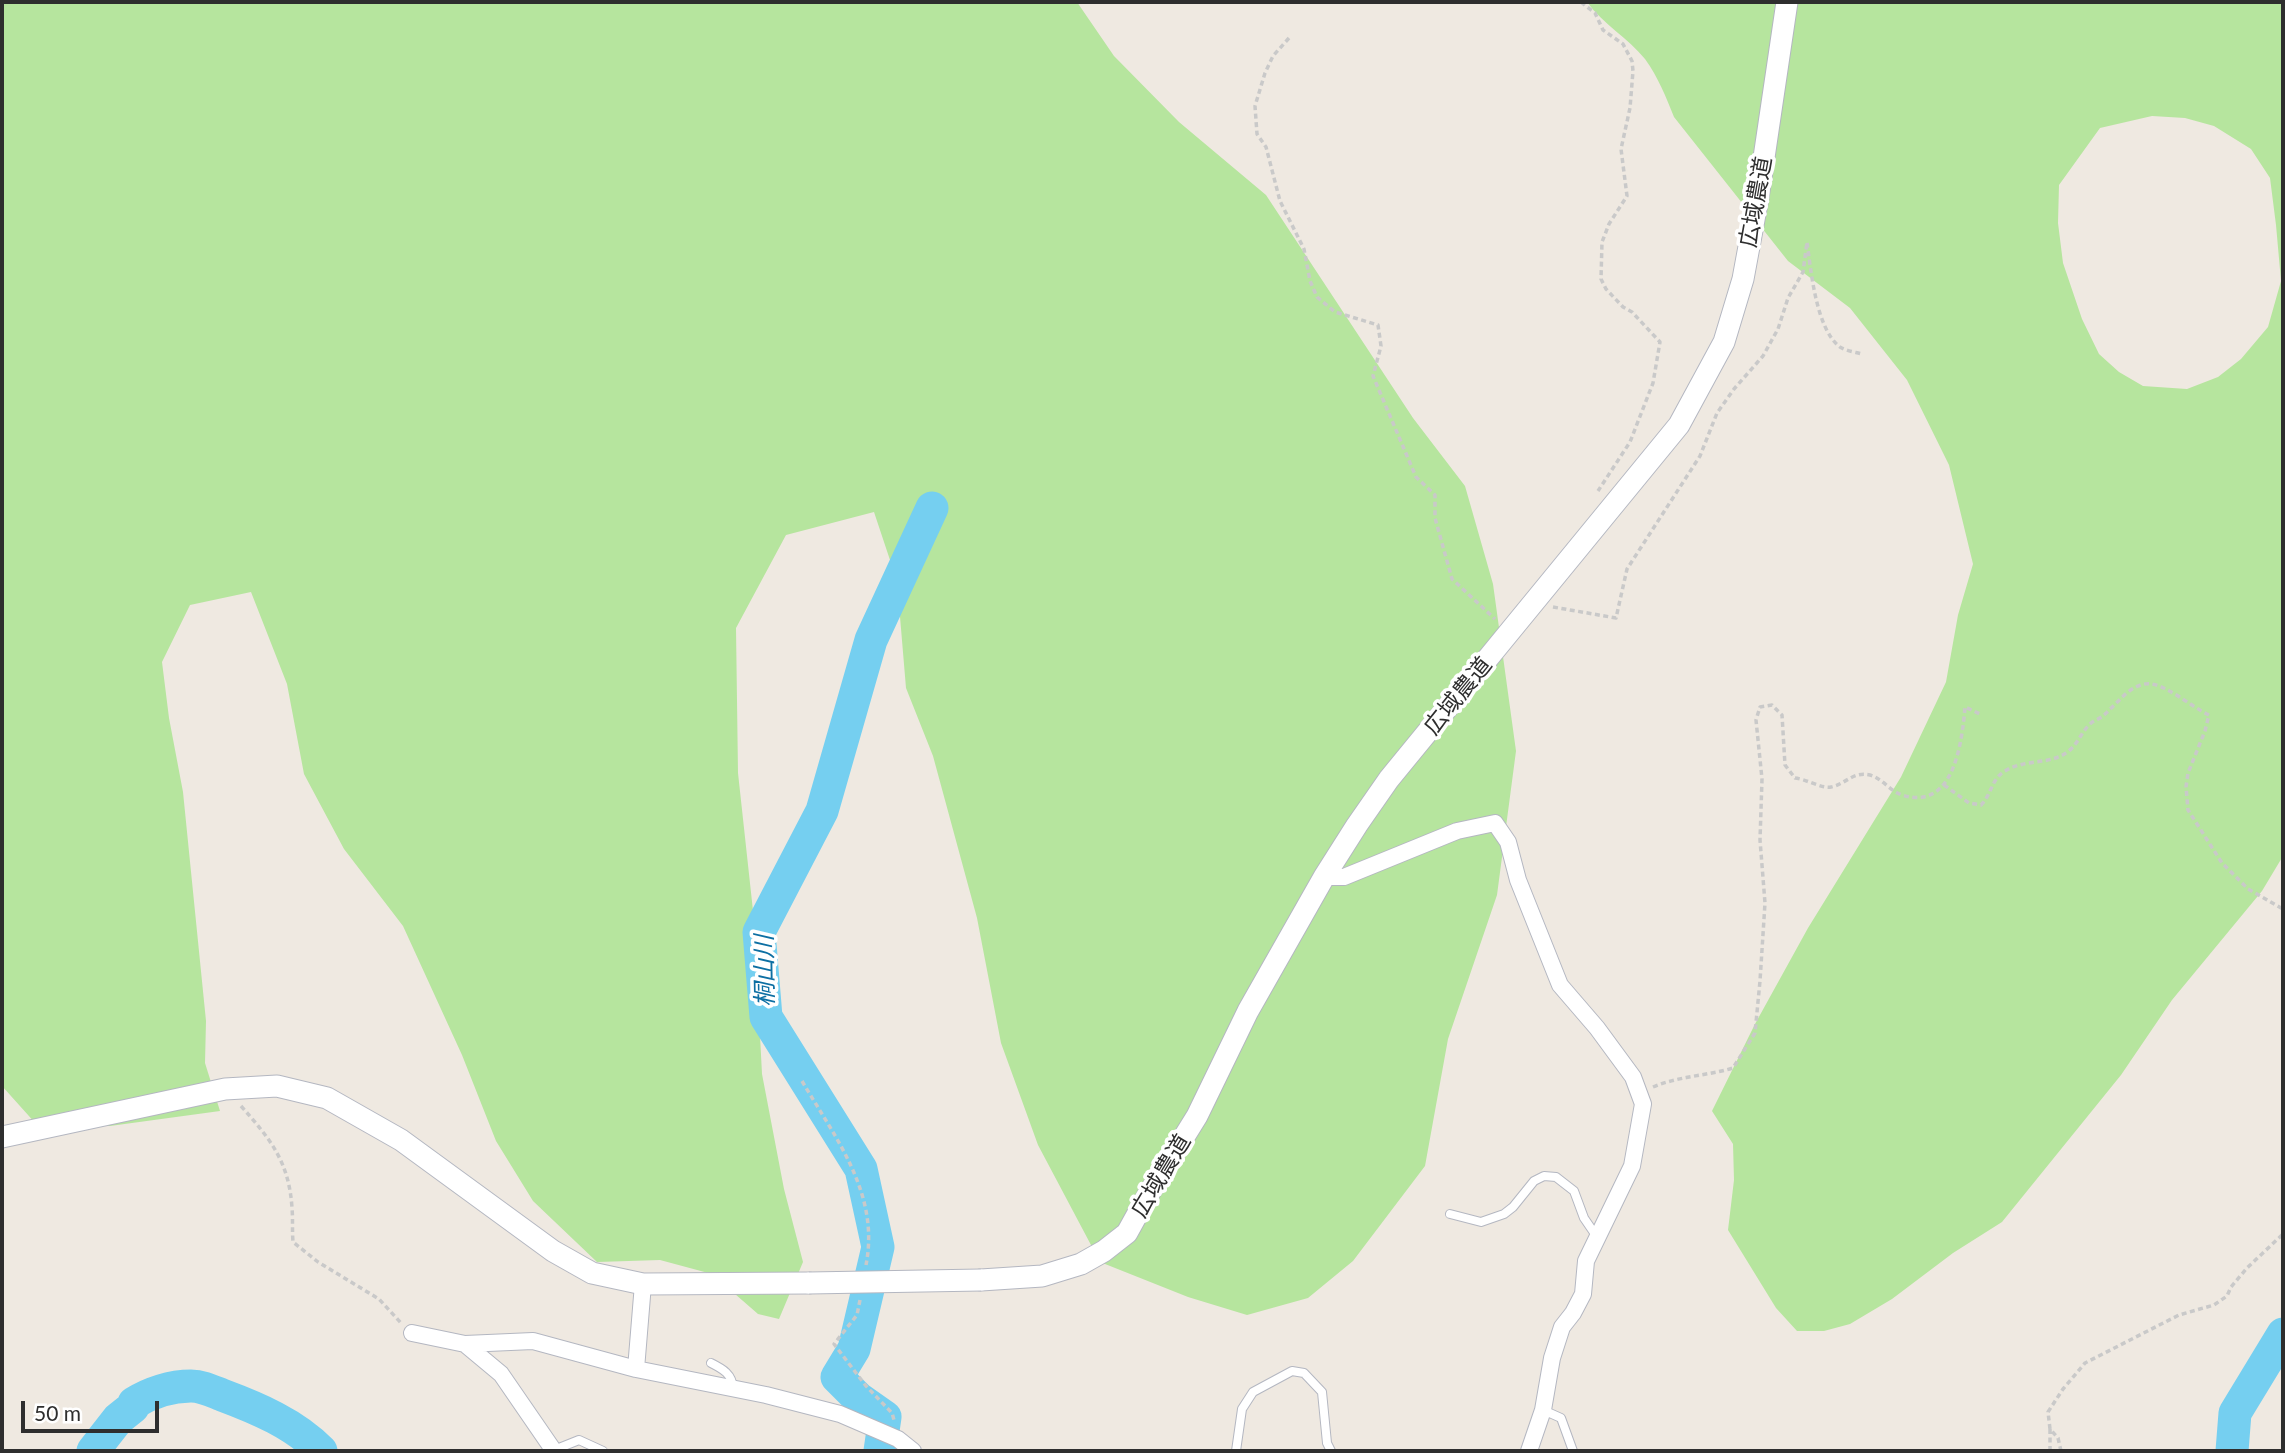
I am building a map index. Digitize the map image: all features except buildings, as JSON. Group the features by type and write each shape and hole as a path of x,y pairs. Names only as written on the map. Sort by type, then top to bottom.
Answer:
{"street":[{"name":"広域農道","path":"2,1138 225,1089 277,1086 327,1098 401,1140 553,1251 592,1273 643,1284 981,1280 1042,1276 1081,1264 1104,1251 1127,1233 1197,1116 1248,1011 1324,877 1357,825 1390,779 1679,425 1724,342 1743,279 1787,2"},
{"path":"1324,877 1344,877 1457,831 1494,823 1508,842 1518,880 1560,985 1597,1028 1633,1077 1643,1104 1632,1166 1586,1261 1583,1294 1563,1327 1552,1358 1543,1410 1529,1451"},
{"path":"636,1369 643,1284"},
{"path":"412,1333 465,1344 533,1342 636,1369 733,1388 840,1414 898,1439 913,1451"},
{"path":"465,1344 500,1374 554,1451"}],"lane":[{"path":"1450,1214 1481,1222 1504,1214 1534,1181 1544,1176 1556,1177 1574,1191 1584,1218 1597,1237"},
{"path":"711,1363 724,1370 732,1379 733,1388"},
{"path":"1236,1451 1242,1409 1247,1400 1253,1392 1292,1371 1304,1373 1322,1392 1327,1443 1331,1451"},
{"path":"1543,1410 1561,1418 1573,1451"},
{"path":"554,1451 579,1440 603,1451"}],"path":[{"path":"1581,2 1595,13 1604,30 1623,44 1632,61 1633,71 1630,108 1621,149 1627,196 1609,224 1602,242 1601,278 1606,289 1660,342 1653,383 1630,442 1595,494"},
{"path":"1289,38 1273,56 1255,106 1257,134 1266,147 1277,194 1287,220 1304,249 1310,281 1317,297 1335,312 1378,325 1381,346 1373,376 1416,477 1435,495 1435,519 1452,579 1509,633"},
{"path":"1534,603 1616,618 1627,569 1700,456 1717,413 1763,356 1778,330 1788,298 1803,272 1807,242 1821,318 1841,348 1861,354"},
{"path":"1944,786 1969,803 1981,804 1988,799 1996,777 2008,768 2057,758 2068,752 2080,741 2088,725 2104,715 2130,691 2151,684 2171,692 2209,715 2188,773 2188,810 2222,863 2248,889 2283,909"},
{"path":"1643,1104 1650,1089 1678,1077 1703,1076 1733,1068 1755,1033 1765,903 1760,840 1762,779 1756,720 1760,707 1773,705 1782,715 1785,765 1795,778 1805,778 1831,787 1857,774 1867,775 1882,780 1900,794 1920,797 1930,796 1944,786 1955,765 1965,707 1980,714"},
{"path":"225,1089 271,1141 287,1174 293,1241 318,1262 379,1299 412,1333"},
{"path":"2050,1451 2048,1412 2085,1363 2179,1315 2214,1304 2227,1296 2247,1268 2283,1234"},
{"path":"2050,1429 2058,1438 2061,1451"}],"green space":[{"path":"2,2 1077,2 1114,56 1179,122 1266,195 1413,418 1465,486 1493,584 1516,751 1497,895 1448,1039 1425,1166 1353,1261 1308,1298 1247,1315 1188,1297 1100,1262 1038,1145 1001,1043 977,918 933,756 906,688 897,581 874,512 786,535 736,628 738,773 754,920 762,1074 784,1189 803,1262 779,1319 758,1314 712,1274 660,1260 597,1262 533,1201 496,1141 462,1055 403,926 344,849 304,774 287,684 251,592 190,605 162,662 183,792 206,1021 205,1063 220,1111 110,1126 37,1125 2,1086"},
{"path":"1587,2 2283,2 2283,856 2262,891 2172,1000 2121,1075 2002,1222 1953,1253 1892,1299 1850,1324 1824,1331 1797,1331 1776,1308 1728,1230 1734,1180 1733,1144 1712,1111 1755,1024 1808,928 1901,777 1946,682 1958,615 1973,564 1949,465 1907,380 1850,308 1788,261 1674,117 1658,80 1645,59","holes":["2152,116 2185,118 2214,126 2251,149 2270,178 2281,281 2268,327 2241,359 2218,377 2187,389 2143,386 2119,372 2099,354 2082,319 2063,263 2058,223 2059,185 2100,128"]}],"waterway":[{"name":"桐山川","path":"880,1451 885,1417 858,1398 837,1377 854,1349 878,1247 861,1169 766,1017 759,932 822,811 871,640 932,508"},
{"path":"2232,1451 2235,1413 2283,1334"},
{"path":"93,1451 134,1403 161,1391 191,1386 211,1390 249,1405 299,1433 321,1451"}]}
